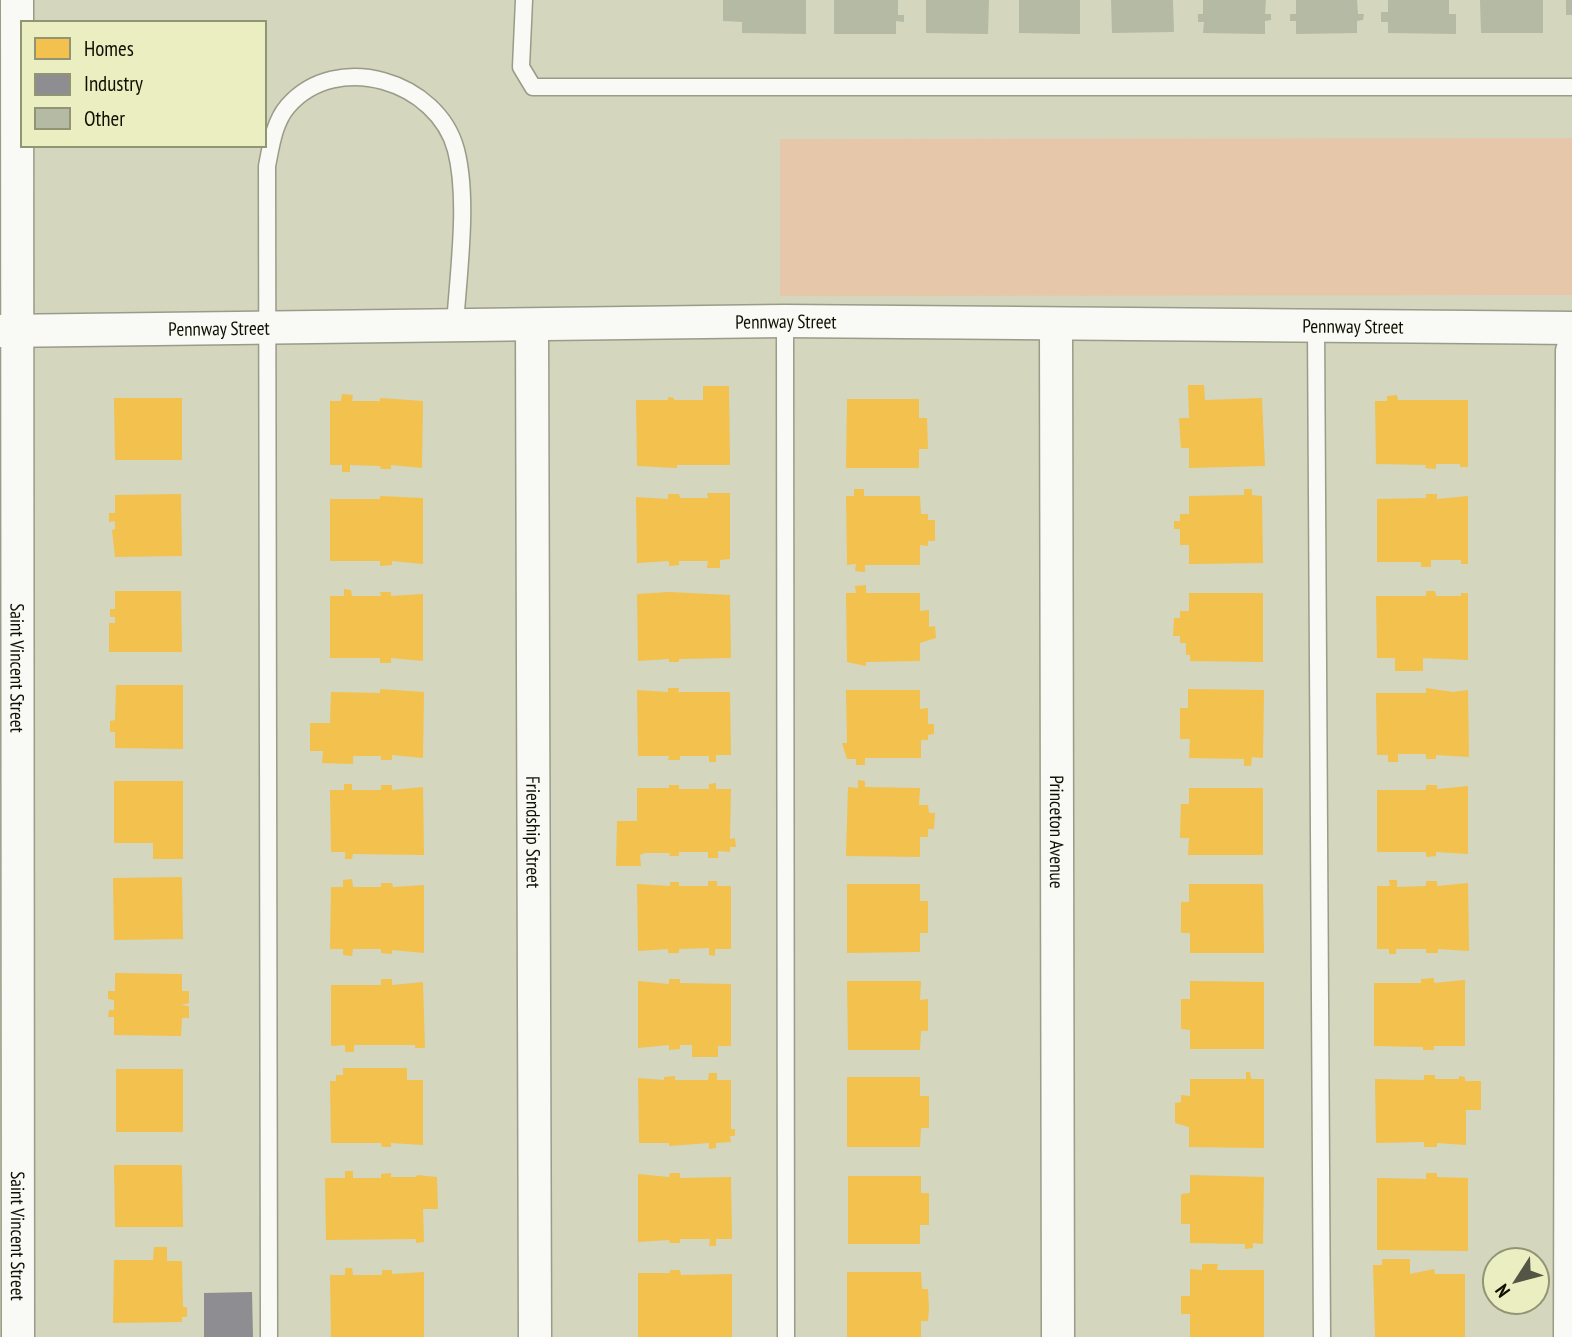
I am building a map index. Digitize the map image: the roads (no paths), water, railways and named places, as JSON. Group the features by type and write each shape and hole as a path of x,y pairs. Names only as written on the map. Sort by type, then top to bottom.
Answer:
{"street":[{"name":"Saint Vincent Street","path":"17,0 9,331 18,1337"},
{"name":"Pennway Street","path":"9,331 785,321 1056,326 1572,328"},
{"name":"Friendship Street","path":"532,326 535,1337"},
{"name":"Princeton Avenue","path":"1056,326 1058,1337"},
{"path":"1570,1337 1572,351"}],"lane":[{"path":"524,0 521,67 533,87 1572,87"},
{"path":"269,1337 270,329 267,166 272,136 288,106 316,86 350,77 384,80 416,94 442,118 456,149 461,210 455,326"},
{"path":"785,321 786,1337"},
{"path":"1316,326 1322,1337"}]}
